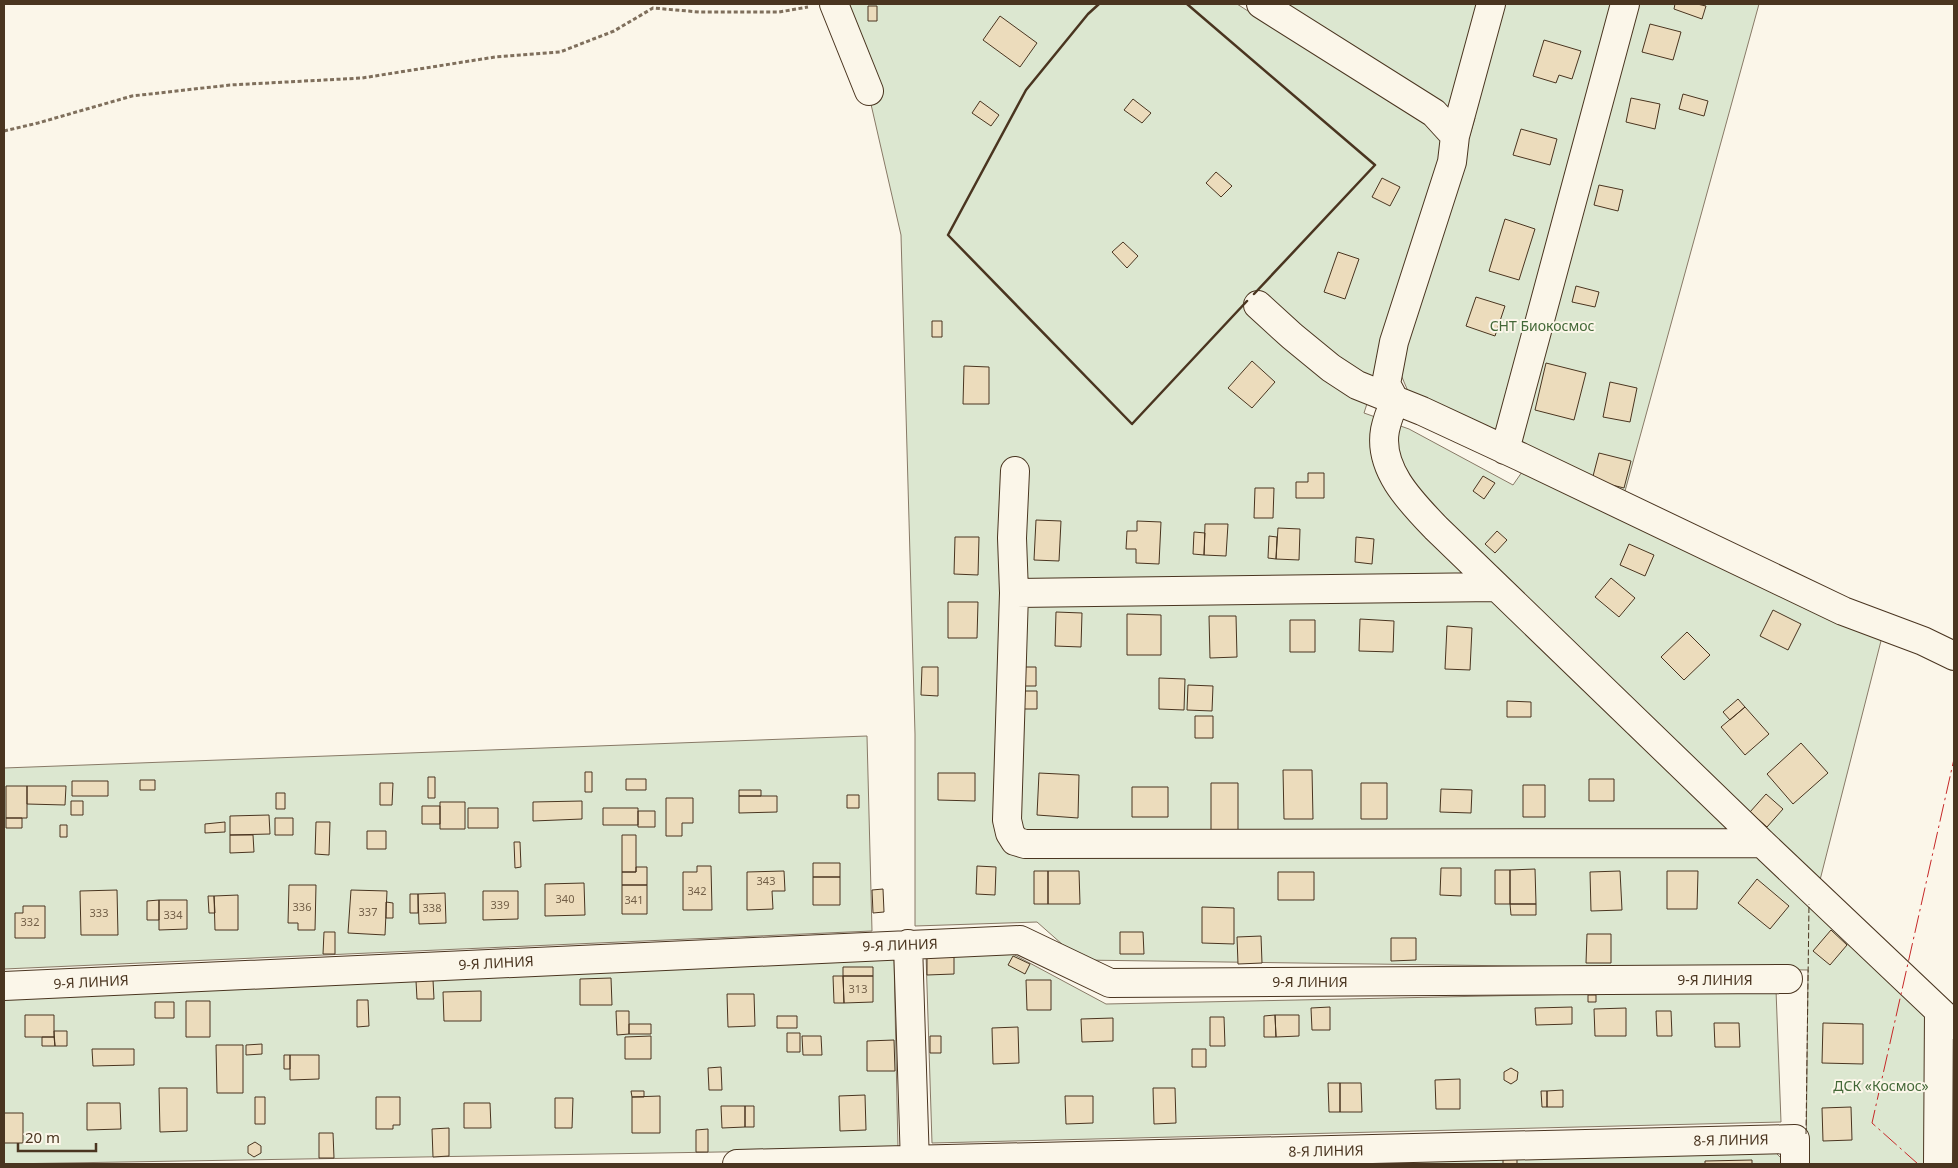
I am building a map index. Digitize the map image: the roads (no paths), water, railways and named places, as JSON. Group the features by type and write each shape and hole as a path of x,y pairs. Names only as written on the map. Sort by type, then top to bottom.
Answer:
{"street":[{"path":"1262,4 1434,113 1454,136"},
{"path":"1491,4 1454,136 1452,162 1394,342 1386,384 1395,401 1385,429 1383,444 1387,463 1396,480 1417,508 1496,588 1946,1018 1938,1164"},
{"path":"1505,450 1625,4"},
{"path":"823,5 869,92"},
{"path":"1258,305 1330,368 1357,385 1422,411 1843,611 1954,656"},
{"path":"1015,471 1012,538 1014,593 1007,820 1010,833 1015,841 1025,844 1762,843"},
{"path":"1014,593 1496,588"},
{"name":"9-Я ЛИНИЯ","path":"4,986 1020,940 1110,983 1788,979"},
{"path":"908,944 915,1162"},
{"name":"8-Я ЛИНИЯ","path":"737,1164 1795,1152"}],"park label":[{"name":"СНТ Биокосмос","path":"1542,326"},
{"name":"ДСК «Космос»","path":"1881,1086"}]}
